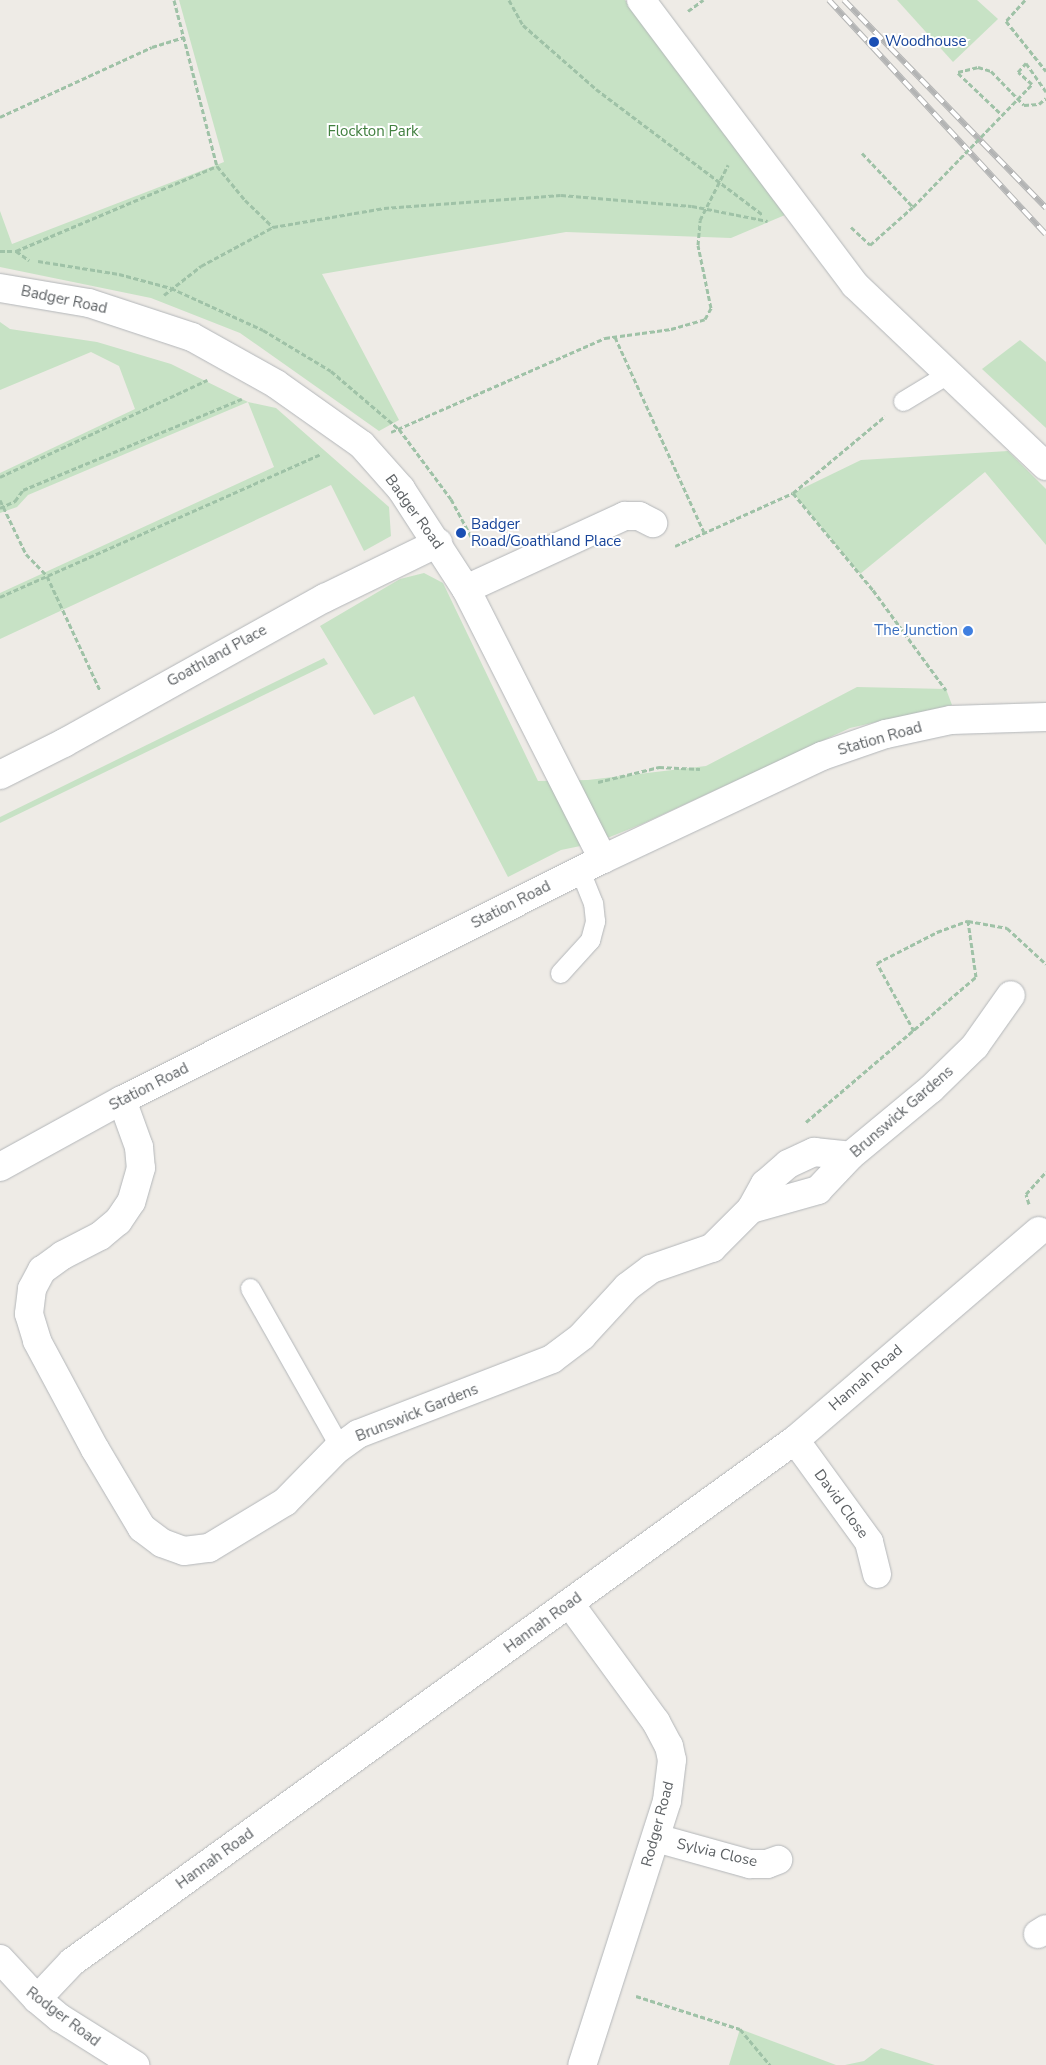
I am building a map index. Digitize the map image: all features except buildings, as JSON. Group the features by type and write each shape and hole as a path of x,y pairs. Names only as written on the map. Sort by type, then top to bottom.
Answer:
{"street":[{"path":"641,0 855,285 946,375 1046,466"},
{"name":"Badger Road","path":"0,288 89,303 144,319 192,337 276,384 358,443 401,489 438,543 466,589 591,865"},
{"path":"466,589 625,516 639,516 653,523"},
{"name":"Goathland Place","path":"0,774 112,716 325,598 438,543"},
{"name":"Station Road","path":"0,1167 122,1100 591,865 822,756 886,734 951,720 1046,717"},
{"name":"Brunswick Gardens","path":"122,1100 139,1147 141,1168 132,1202 118,1221 100,1236 63,1255 42,1270 32,1289 29,1314 37,1341 95,1449 142,1528 162,1543 184,1551 209,1548 285,1502 340,1447 358,1434 395,1418 552,1359 582,1336 627,1287 651,1269 712,1248 750,1209 818,1190 850,1156 931,1089 969,1052 1011,995"},
{"path":"750,1209 765,1184 791,1162 814,1152 850,1156"},
{"name":"Hannah Road","path":"36,1999 72,1962 795,1440 1039,1230"},
{"name":"David Close","path":"795,1440 869,1542 877,1574"},
{"name":"Rodger Road","path":"570,1604 656,1722 669,1746 672,1775 656,1838 582,2065"},
{"name":"Sylvia Close","path":"656,1838 750,1864 767,1864 778,1860"},
{"name":"Rodger Road","path":"0,1959 36,1999 87,2038 135,2065"}],"lane":[{"path":"903,401 946,375"},
{"path":"560,973 590,940 595,922 591,865"},
{"path":"250,1288 340,1447"}],"path":[{"path":"174,0 217,166 245,200 273,227"},
{"path":"144,319 170,288 194,271 273,227 384,208 561,195 706,209 772,222 596,89 524,25 509,0"},
{"path":"1025,0 1006,21 1046,71"},
{"path":"0,117 152,48 185,37"},
{"path":"870,245 914,207 1001,114 1032,84 1018,72 1026,63 1046,92"},
{"path":"1001,114 958,72 978,67 991,71 1024,105 1039,104 1046,98"},
{"path":"0,598 47,576 358,443 615,337 672,329 705,319 711,308 698,245 700,220 744,139"},
{"path":"862,153 914,207"},
{"path":"0,251 16,251 217,166"},
{"path":"615,337 704,532"},
{"path":"0,477 241,364"},
{"path":"1,507 15,502 23,490 276,384"},
{"path":"653,523 663,551 793,493 903,401"},
{"path":"793,493 873,590 947,692"},
{"path":"0,500 1,507 26,554 47,576 112,716"},
{"path":"596,783 659,767 700,768"},
{"path":"791,1162 806,1123 976,977 968,922"},
{"path":"914,1031 877,963 937,932 968,922 1007,928 1046,964"},
{"path":"607,1987 740,2028 770,2065"}],"green space":[{"name":"Flockton Park","path":"179,0 625,0 785,215 731,238 566,232 322,274 399,420 379,431 240,333 151,298 0,267 0,211 12,244 224,162"},
{"path":"897,0 977,0 998,19 953,62"},
{"path":"0,322 10,329 97,342 171,364 248,402 28,495 17,507 0,513 0,473 135,409 119,366 91,352 0,390"},
{"path":"1020,340 1046,362 1046,428 982,369"},
{"path":"248,402 276,408 389,507 391,536 364,551 331,485 0,639 0,593 274,467"},
{"path":"1008,451 1046,489 1046,545 985,472 860,574 793,493 861,460"},
{"path":"424,573 443,583 538,781 588,780 706,766 857,687 946,689 952,705 850,728 642,824 595,843 561,850 508,877 414,696 374,715 320,626 400,579"},
{"path":"324,658 328,664 0,823 0,817"},
{"path":"740,2029 836,2065 729,2065"},
{"path":"881,2048 935,2065 845,2065 864,2061"}],"railway":[{"path":"829,0 1046,234"},
{"path":"844,0 1046,208"}],"place":[{"name":"Woodhouse","path":"874,42"},
{"name":"Badger Road/Goathland Place","path":"461,533"},
{"name":"The Junction","path":"968,631"}]}
